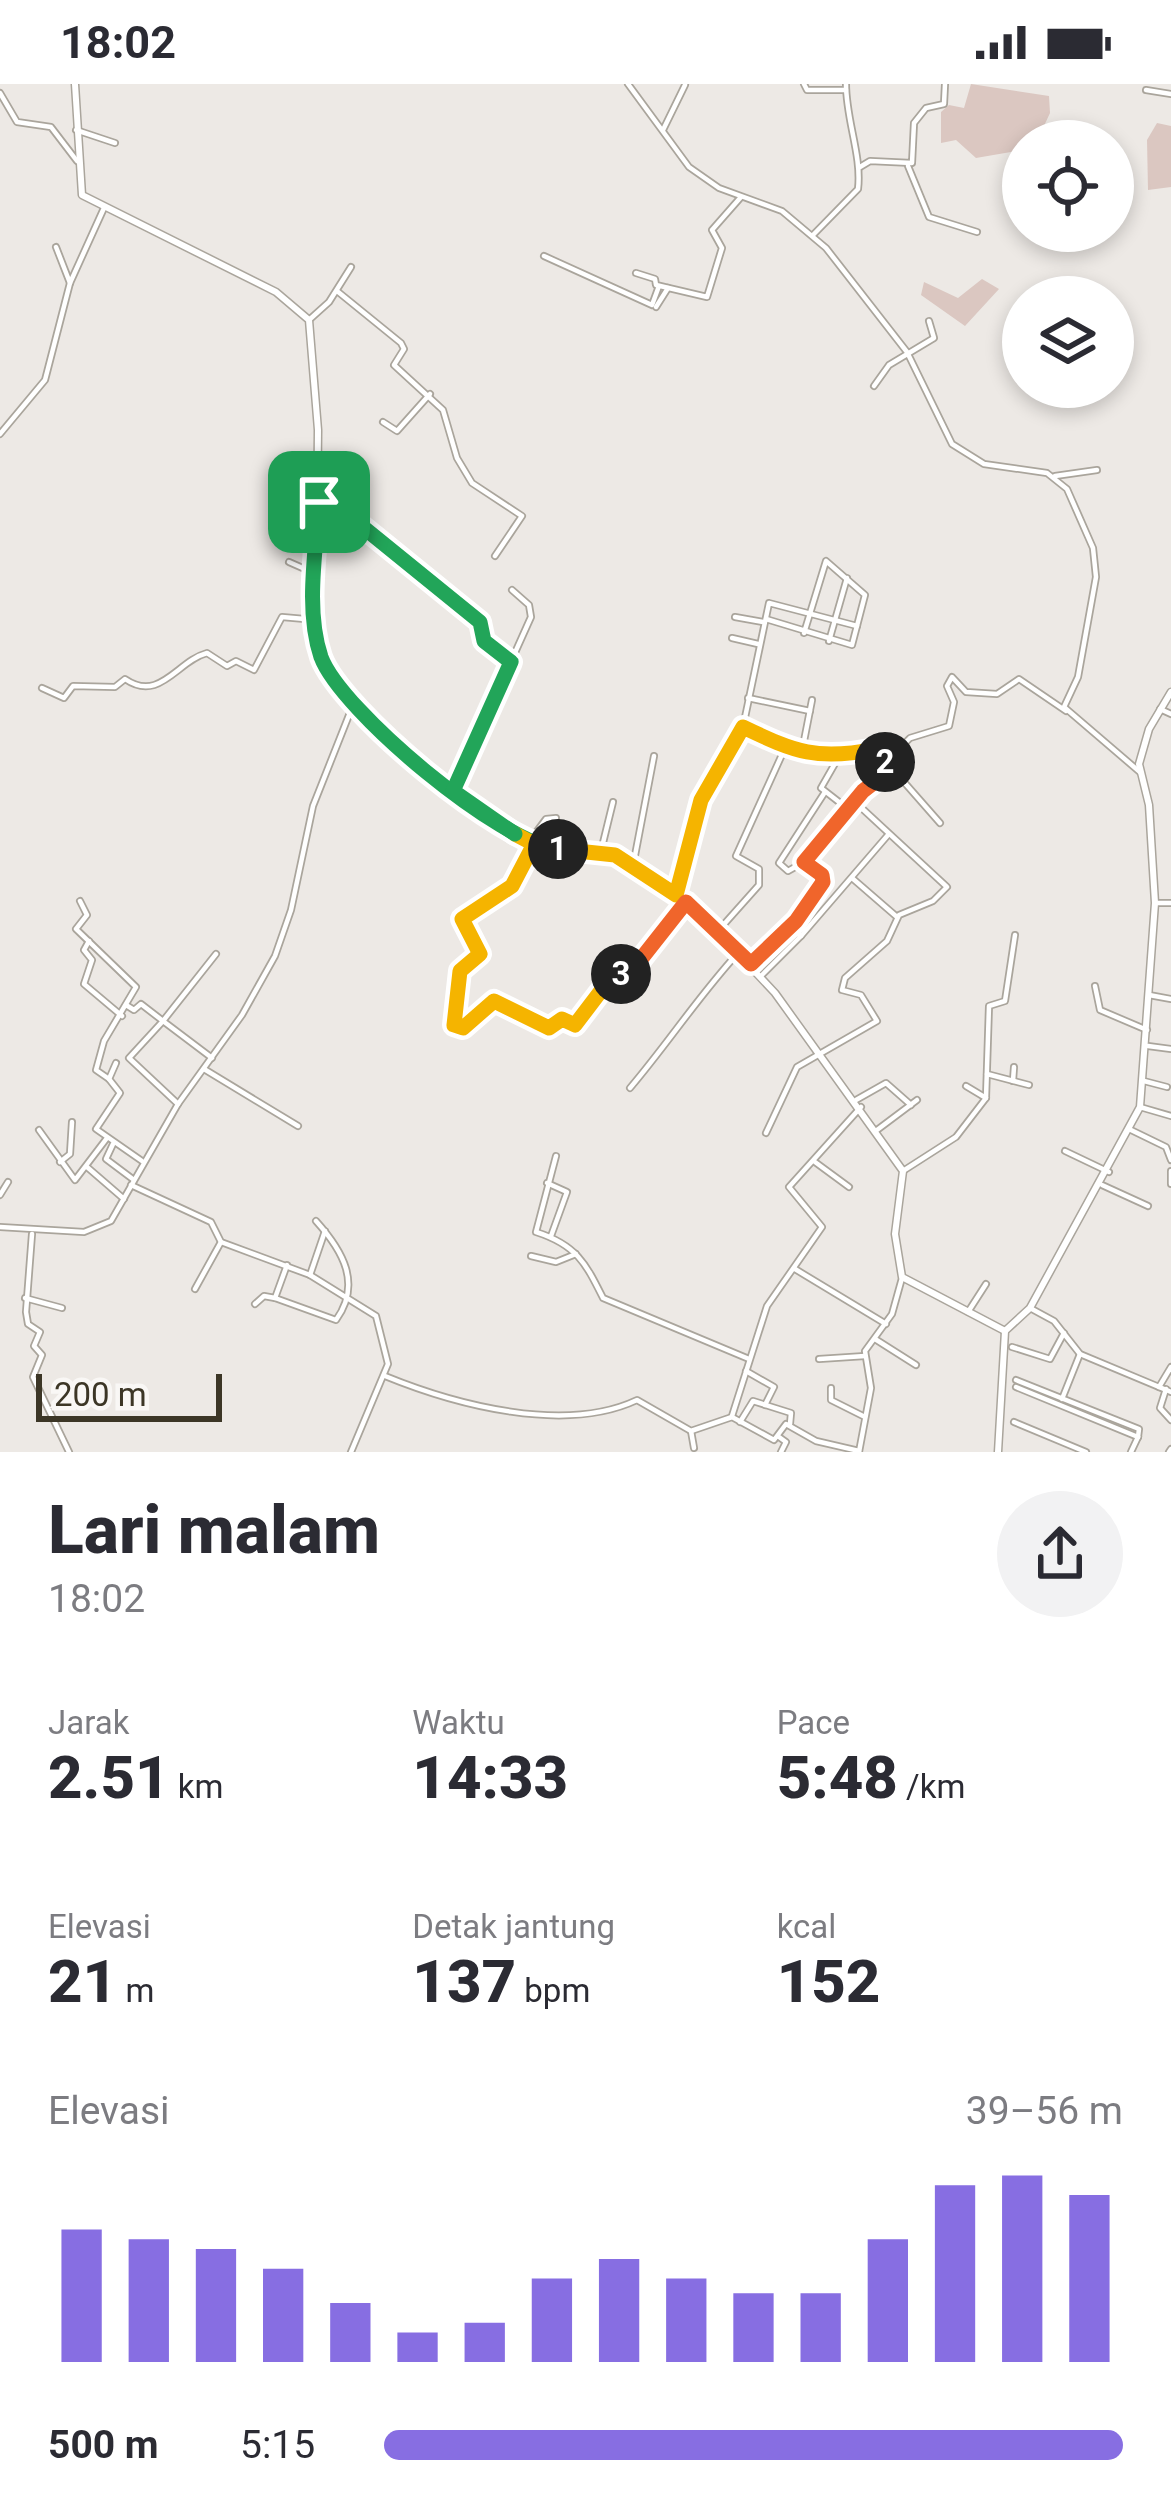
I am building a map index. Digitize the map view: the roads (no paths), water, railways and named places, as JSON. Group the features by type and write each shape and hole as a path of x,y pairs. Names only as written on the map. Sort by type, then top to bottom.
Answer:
{"street":[{"path":"75,84 81,193 276,292 309,320 319,502 316,620 322,660 353,705 376,733 531,843 601,851 633,866 686,902 761,976 858,1103 903,1171 895,1234 902,1276 886,1324 865,1356 871,1380 859,1451 816,1441 790,1425"},
{"path":"628,84 689,167 740,197 782,211 812,235 907,352 952,444 984,464 1054,476 1097,470"},
{"path":"805,84 807,90 846,87 850,144 860,166 856,194 812,235"},
{"path":"908,166 914,159 914,123 926,108 944,104 946,84"},
{"path":"663,130 685,85"},
{"path":"1146,90 1171,94"},
{"path":"0,93 17,122 51,127 77,161"},
{"path":"76,130 116,143"},
{"path":"860,166 870,161 908,166"},
{"path":"908,166 929,217 977,232"},
{"path":"636,273 655,279 659,286 708,296 722,248 712,230 740,197"},
{"path":"0,434 46,380 70,283 104,208"},
{"path":"56,247 70,283"},
{"path":"544,256 652,305 659,286"},
{"path":"309,320 337,291 351,267"},
{"path":"656,308 668,288"},
{"path":"337,291 397,338 404,349 394,365 444,411 457,458 472,483 522,517 495,556"},
{"path":"874,386 907,352 934,338 929,322"},
{"path":"382,422 398,431 430,394"},
{"path":"1054,476 1077,508 1096,563 1095,595 1066,710"},
{"path":"319,502 337,506 418,576 441,587 451,603 480,622 484,641 511,662"},
{"path":"736,616 851,646 865,595 826,561 804,633"},
{"path":"289,562 314,573"},
{"path":"829,640 847,578"},
{"path":"453,791 532,613 512,590"},
{"path":"676,895 701,800 743,727 769,603 857,626"},
{"path":"42,688 66,698 73,686 116,687 125,680 138,687 171,679 207,653 227,666 236,661 256,669 282,617 316,620"},
{"path":"732,638 758,644"},
{"path":"825,792 779,863 788,871 804,862 854,801 904,757 900,748 909,739 950,726 954,702 950,680 966,692 995,694 1019,680 1066,710 1141,773"},
{"path":"998,1452 1005,1331 1030,1308 1102,1185 1140,1107 1155,903 1149,806 1141,773 1143,743 1171,692"},
{"path":"748,698 810,711"},
{"path":"804,741 812,700"},
{"path":"0,1227 32,1232 96,1231 107,1225 178,1104 253,997 284,935 313,806 353,705"},
{"path":"1160,709 1171,714"},
{"path":"743,727 785,748 839,758 875,749 940,823"},
{"path":"718,931 759,885 759,869 736,856 785,748"},
{"path":"633,866 654,756"},
{"path":"839,758 821,787 848,808"},
{"path":"766,1133 794,1072 819,1050 877,1021 861,995 844,992 842,985 887,941 897,916 933,902 947,885 854,801"},
{"path":"601,851 613,802"},
{"path":"556,818 546,819 512,886 462,919 480,954 460,971 456,1028 494,1001 549,1028 562,1019 576,1025 594,995 613,975 630,973 686,902"},
{"path":"761,976 888,835"},
{"path":"789,927 824,878 804,862"},
{"path":"851,878 887,902 897,916"},
{"path":"808,898 822,911"},
{"path":"80,901 87,915 75,927 135,985 122,1016 104,1041 96,1067 121,1090 96,1127 144,1162"},
{"path":"1155,903 1171,904"},
{"path":"751,964 784,926 801,936"},
{"path":"903,1171 956,1137 986,1098 989,1006 1005,1000 1015,934"},
{"path":"89,941 84,950 92,961 84,984 122,1016"},
{"path":"630,1088 674,1036 678,1021 738,953"},
{"path":"178,1104 129,1058 216,954"},
{"path":"1095,986 1097,1006 1147,1030"},
{"path":"1149,995 1171,999"},
{"path":"126,1006 134,1010 141,1004 212,1058"},
{"path":"1148,1046 1171,1048"},
{"path":"109,1079 116,1063"},
{"path":"1013,1081 1014,1066"},
{"path":"204,1069 298,1126"},
{"path":"987,1074 1029,1085"},
{"path":"1144,1081 1167,1087"},
{"path":"732,1417 767,1306 822,1226 789,1188 858,1103 886,1083 914,1102 877,1130"},
{"path":"966,1086 986,1098"},
{"path":"1140,1107 1171,1116"},
{"path":"60,1162 70,1154 72,1122"},
{"path":"40,1130 75,1180 110,1141"},
{"path":"1131,1130 1166,1147 1171,1160"},
{"path":"110,1141 106,1159 133,1182 211,1222 220,1243 310,1274 379,1321 389,1352 385,1376 351,1452"},
{"path":"1065,1151 1108,1172"},
{"path":"556,1156 536,1230 576,1254 597,1275 603,1298 749,1359"},
{"path":"814,1162 849,1187"},
{"path":"87,1167 124,1198"},
{"path":"1171,1171 1171,1184"},
{"path":"0,1195 8,1181"},
{"path":"547,1183 567,1192 550,1236"},
{"path":"1102,1185 1148,1206"},
{"path":"541,1204 557,1211"},
{"path":"254,1304 264,1296 275,1298 332,1322 350,1298 346,1265 316,1221"},
{"path":"310,1274 325,1231"},
{"path":"32,1232 25,1298 27,1322 40,1331 34,1346 42,1354 34,1364 38,1371 34,1384 69,1452"},
{"path":"195,1289 220,1243"},
{"path":"531,1256 556,1262 576,1254"},
{"path":"275,1298 286,1264"},
{"path":"795,1269 886,1324"},
{"path":"902,1276 1005,1331"},
{"path":"968,1312 986,1284"},
{"path":"25,1298 62,1308"},
{"path":"1030,1308 1064,1333 1080,1354 1165,1389"},
{"path":"1012,1347 1050,1359 1064,1333"},
{"path":"874,1339 916,1365"},
{"path":"1061,1401 1080,1354"},
{"path":"819,1359 865,1356"},
{"path":"1171,1367 1160,1408 1171,1420"},
{"path":"746,1371 774,1387 765,1405"},
{"path":"385,1376 501,1413 614,1410 637,1400 692,1431"},
{"path":"1016,1383 1138,1438 1131,1452"},
{"path":"831,1388 831,1400 865,1417"},
{"path":"732,1417 740,1422 771,1440 779,1437 794,1416 753,1401 740,1422"},
{"path":"694,1448 688,1440 692,1431 732,1417"},
{"path":"1014,1422 1087,1452"},
{"path":"779,1437 786,1443 781,1452"},
{"path":"1063,1452 1066,1444"}]}
